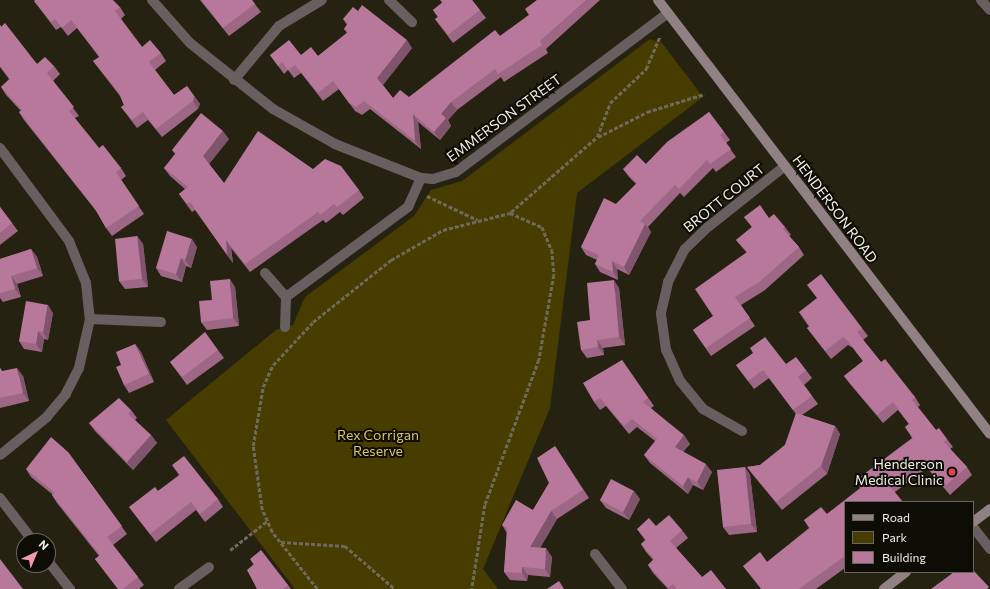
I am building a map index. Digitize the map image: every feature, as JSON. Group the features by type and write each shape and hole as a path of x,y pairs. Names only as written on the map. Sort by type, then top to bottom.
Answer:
{"street":[{"path":"152,0 190,43 234,80 273,109 335,144 421,178 408,207 286,297"},
{"path":"234,80 279,26 322,0"},
{"path":"389,0 412,22"},
{"name":"HENDERSON ROAD","path":"658,0 990,434"},
{"path":"981,0 990,10"},
{"name":"EMMERSON STREET","path":"421,178 433,179 456,172 668,13"},
{"path":"0,148 69,241 84,277 90,319 79,368 66,394 47,417 0,455"},
{"name":"BROTT COURT","path":"742,431 703,409 680,381 666,350 662,307 676,264 690,243 785,166"},
{"path":"265,273 286,297 285,327"},
{"path":"90,319 161,322"},
{"path":"0,499 27,533"},
{"path":"974,521 990,509"},
{"path":"974,528 990,549"},
{"path":"595,554 622,589"},
{"path":"179,589 209,567"},
{"path":"56,571 70,589"},
{"path":"884,589 905,573"}],"path":[{"path":"598,137 610,103 646,69 660,36"},
{"path":"317,589 266,522 253,446 263,388 273,365 313,322 391,260 443,230 510,213 598,137 646,112 704,94"},
{"path":"416,190 479,220"},
{"path":"472,589 485,505 539,360 554,275 552,250 542,226 510,213"},
{"path":"230,550 266,522"},
{"path":"280,542 345,546 395,589"}],"green space":[{"name":"Rex Corrigan Reserve","path":"650,39 662,43 703,97 577,193 550,408 483,569 498,589 295,589 166,420 276,330 293,325 305,297 414,216 431,190 462,181"}],"building":[{"path":"113,0 120,7 115,11 142,47 150,40 161,53 149,62 174,95 187,86 194,96 193,101 156,129 143,112 132,120 121,107 124,105 119,93 93,61 100,57 71,20 62,28 55,19 51,22 34,1"},
{"path":"201,0 252,0 255,4 223,28"},
{"path":"441,0 472,0 480,10 448,35 435,19 438,17 433,10 443,2"},
{"path":"537,0 586,0 540,41 542,45 498,74 495,69 451,102 441,114 446,118 434,132 413,114 415,141 364,101 356,107 349,103 333,81 318,93 295,65 288,70 282,62 278,66 270,55 289,40 301,55 311,47 318,56 348,32 344,29 348,23 343,19 353,7 358,11 362,5 407,40 377,78 393,98 400,90 409,97 495,30 500,36 529,15 525,9"},
{"path":"5,23 37,64 45,57 54,66 47,73 74,107 69,111 99,148 103,145 121,168 116,172 139,206 106,228 95,209 19,112 22,110 1,87 10,79 0,66 0,25 1,27"},
{"path":"709,112 724,132 720,135 731,149 710,164 707,160 679,189 675,185 640,221 645,224 624,267 612,261 613,272 595,264 599,255 581,247 604,198 616,204 637,183 623,169 637,155 646,164 667,142"},
{"path":"201,113 223,131 203,156 224,183 258,131 313,169 325,159 341,166 359,190 337,207 334,204 320,215 318,212 245,264 226,240 227,255 190,202 187,204 179,194 188,187 164,168 176,153 172,150"},
{"path":"760,205 769,218 774,214 785,227 783,229 799,247 759,282 735,297 750,318 706,348 693,330 713,316 695,289 747,252 736,240 752,227 744,217"},
{"path":"0,207 12,223 0,233"},
{"path":"167,231 192,239 185,260 181,258 176,274 156,268"},
{"path":"137,236 142,279 119,281 115,239"},
{"path":"31,249 37,268 11,276 15,289 0,293 0,259"},
{"path":"821,274 862,328 857,332 881,362 885,359 915,397 912,400 936,430 939,428 947,439 944,442 967,467 944,487 921,460 889,485 902,501 844,501 861,488 855,481 913,438 905,427 909,424 893,402 877,415 844,376 863,361 847,340 843,337 825,351 807,328 810,326 799,312 817,298 807,285"},
{"path":"230,279 233,318 201,322 199,301 212,300 210,281"},
{"path":"614,280 619,337 597,340 598,347 581,350 577,322 590,320 587,283"},
{"path":"26,301 48,305 43,332 38,331 36,344 19,341"},
{"path":"205,332 218,350 182,377 170,362"},
{"path":"765,337 786,364 796,357 806,370 798,377 812,396 793,410 763,370 748,381 736,365 753,353 750,348"},
{"path":"135,344 149,374 124,385 116,367 121,365 116,352"},
{"path":"622,360 648,398 643,402 684,435 675,447 706,464 697,482 688,477 683,486 644,455 657,439 632,419 624,426 600,398 594,402 583,383"},
{"path":"0,368 2,371 17,368 23,393 0,398"},
{"path":"119,398 131,410 128,414 151,435 127,462 89,423"},
{"path":"796,413 835,426 821,466 776,502 747,467 760,465 785,445"},
{"path":"51,437 68,452 122,526 107,537 138,577 123,589 118,589 95,559 100,555 52,495 55,493 26,469"},
{"path":"555,446 583,490 551,511 530,547 546,548 545,569 522,567 522,573 504,572 507,528 502,525 516,500 533,510 549,483 537,458"},
{"path":"184,456 218,499 200,514 191,502 150,534 129,507 155,487 158,491 180,475 172,465"},
{"path":"745,467 751,524 723,527 717,470"},
{"path":"611,479 634,491 623,512 600,500"},
{"path":"844,501 844,557 799,589 762,589 743,566 760,552 767,562 810,528 804,520 821,507 827,514"},
{"path":"669,515 682,530 670,541 702,577 711,570 726,589 677,589 673,584 668,588 648,565 654,559 641,544 646,540 637,529 649,518 656,526"},
{"path":"261,550 288,585 283,589 257,589 247,570 254,564 250,559"},
{"path":"0,559 23,589 0,589"},
{"path":"974,571 989,587 987,589 931,589 953,573 974,573"},
{"path":"559,581 564,589 547,589"}],"place":[{"name":"Henderson Medical Clinic","path":"952,472"}]}
